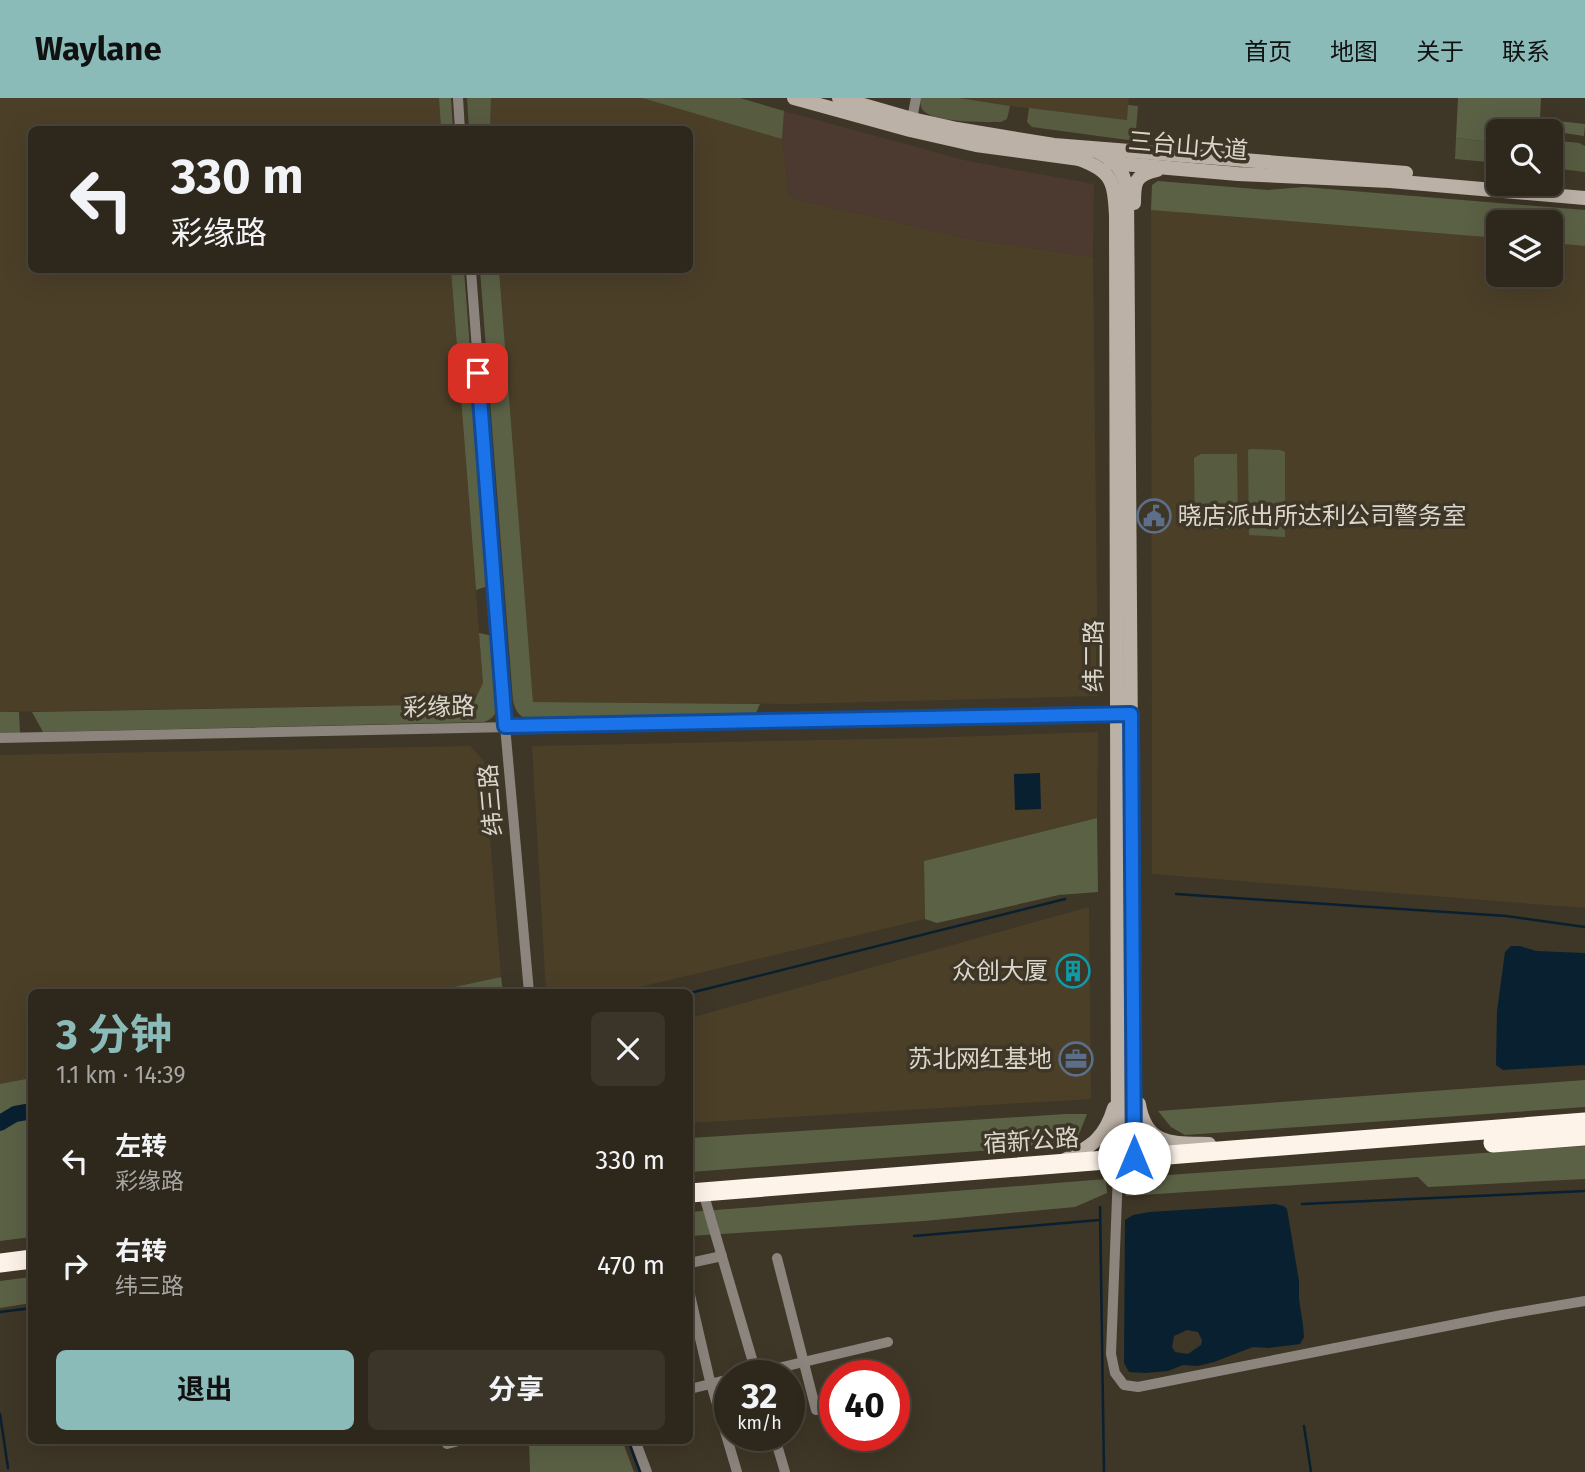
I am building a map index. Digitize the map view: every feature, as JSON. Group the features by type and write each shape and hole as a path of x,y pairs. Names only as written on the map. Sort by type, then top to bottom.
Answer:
{"highway":[{"name":"宿新公路","path":"697,1199 1585,1122"},
{"name":"宿新公路","path":"697,1199 1058,1164 1123,1163 1585,1136"},
{"path":"0,1263 28,1260"},
{"path":"0,1276 28,1272"}],"street":[{"path":"458,98 460,126"},
{"name":"三台山大道","path":"794,98 976,145 1486,180"},
{"name":"三台山大道","path":"839,98 912,119 1041,143 1084,154"},
{"path":"912,119 916,98"},
{"path":"1084,154 1102,154 1114,163"},
{"name":"纬二路","path":"1084,154 1111,180 1115,196 1133,1063 1123,1163"},
{"name":"三台山大道","path":"1114,163 1238,174 1390,181 1585,198"},
{"name":"纬二路","path":"1114,163 1124,174 1127,190 1124,714 1118,1044 1123,1163"},
{"path":"1128,302 1134,269 1136,184 1141,175 1167,168"},
{"path":"1563,186 1585,188"},
{"name":"纬三路","path":"471,273 505,726 529,989"},
{"name":"彩缘路","path":"0,738 1124,714"},
{"path":"1058,1164 1097,1141 1110,1122 1114,1109 1118,1044"},
{"path":"1133,1063 1141,1113 1151,1133 1160,1140 1168,1143 1197,1144 1311,1144"},
{"path":"1123,1163 1111,1354 1115,1373 1124,1385 1138,1387 1585,1301"},
{"path":"697,1199 722,1256 749,1360"},
{"path":"693,1262 722,1256"},
{"path":"777,1258 802,1360"},
{"path":"693,1307 737,1472"},
{"path":"805,1362 888,1342"},
{"path":"805,1369 816,1410"},
{"path":"693,1388 712,1384"},
{"path":"636,1444 647,1472"},
{"path":"779,1451 785,1472"}],"shaded area":[{"path":"0,98 439,98 441,126 28,126 28,273 451,273 483,683 474,704 0,712"},
{"path":"491,98 642,98 782,139 789,196 969,239 1093,257 1098,696 795,704 533,702 499,273 693,273 693,126 490,126"},
{"path":"959,98 1129,98 1127,120"},
{"path":"784,111 968,161 1094,184 1093,257 969,239 789,196 782,139"},
{"path":"1151,210 1486,237 1486,287 1563,287 1563,244 1585,246 1585,908 1152,874"},
{"path":"1098,732 1097,818 924,861 925,919 632,989 546,989 532,746"},
{"path":"470,746 484,761 501,977 445,989 28,989 28,1079 0,1084 0,755"},
{"path":"1089,907 1091,1099 693,1123 693,1017"}],"green space":[{"path":"439,98 451,98 453,126 441,126"},
{"path":"467,98 491,98 490,126 469,126"},
{"path":"642,98 740,98 784,111 782,139"},
{"path":"921,98 959,98 1010,106 1007,119 1001,122 959,121 927,114 921,108"},
{"path":"1458,98 1541,98 1540,119 1486,119 1486,142 1456,138"},
{"path":"1128,105 1138,106 1135,141 1032,127 1027,122 1029,108 1127,120"},
{"path":"1563,122 1585,124 1584,136 1563,133"},
{"path":"1456,138 1486,142 1486,162 1455,159"},
{"path":"1563,141 1585,146 1585,172 1563,169"},
{"path":"1158,181 1268,190 1304,187 1585,210 1585,246 1563,244 1563,210 1486,210 1486,237 1151,210 1152,185"},
{"path":"451,273 464,273 488,586 476,590"},
{"path":"480,273 499,273 533,702 760,704 751,716 530,720 517,711 513,701"},
{"path":"1248,450 1285,452 1285,537 1249,535"},
{"path":"1201,454 1237,454 1238,529 1198,529 1195,526 1194,458"},
{"path":"479,633 493,636 498,685 496,711 484,722 43,732 32,712 473,704 483,683"},
{"path":"0,712 19,712 20,733 0,734"},
{"path":"1097,818 1098,892 1059,895 937,923 925,919 924,861"},
{"path":"501,977 503,989 445,989"},
{"path":"28,1079 28,1237 0,1241 0,1084"},
{"path":"1585,1080 1585,1107 1185,1135 1171,1127 1158,1111"},
{"path":"1087,1114 1075,1144 693,1172 693,1138"},
{"path":"1585,1146 1585,1179 1428,1187 1418,1177 1126,1196 1125,1178"},
{"path":"1106,1179 1107,1193 1075,1207 924,1221 693,1236 693,1212"},
{"path":"28,1277 28,1303 0,1308 0,1281"},
{"path":"529,1444 624,1444 634,1472 530,1472"}],"water":[{"path":"1040,773 1041,809 1015,810 1014,774"},
{"path":"1511,946 1536,951 1585,953 1585,1065 1503,1070 1496,1065 1497,1011 1505,952"},
{"path":"1275,1204 1284,1206 1287,1209 1299,1281 1304,1337 1300,1344 1253,1347 1214,1362 1198,1366 1183,1365 1168,1371 1129,1372 1124,1363 1125,1220 1133,1215","holes":["1187,1330 1198,1332 1201,1345 1188,1354 1175,1352 1172,1347 1174,1336"]}],"waterway":[{"path":"1176,894 1506,916 1585,927"},
{"path":"693,992 1065,899"},
{"path":"0,1123 15,1114 28,1112"},
{"path":"1302,1204 1585,1191"},
{"path":"1100,1207 1104,1472"},
{"path":"914,1236 1099,1220"},
{"path":"0,1312 28,1308"},
{"path":"0,1414 8,1468"},
{"path":"1304,1426 1311,1472"},
{"path":"630,1444 640,1472"}],"place":[{"name":"晓店派出所达利公司警务室","path":"1154,516"},
{"name":"众创大厦","path":"1073,971"},
{"name":"苏北网红基地","path":"1076,1059"}],"route":[{"path":"478,373 505,726 1131,714 1134,1158"}]}
